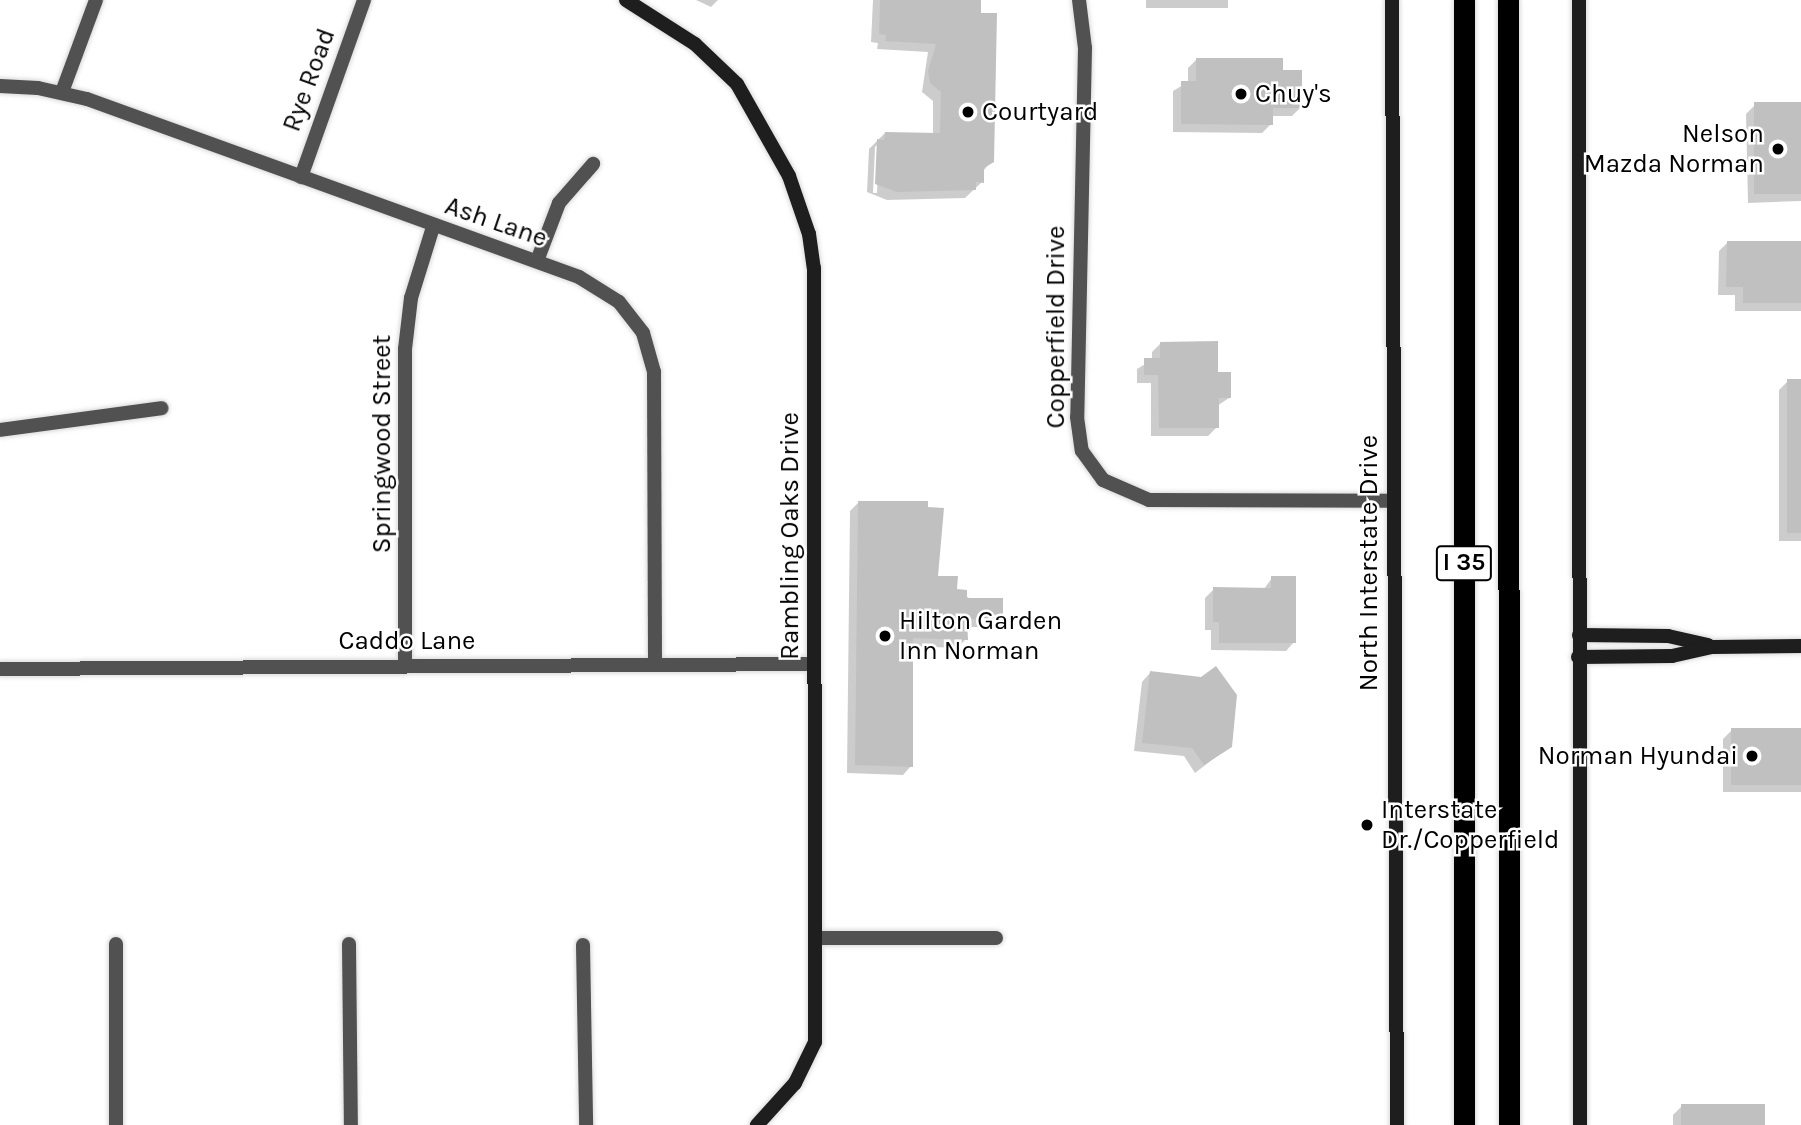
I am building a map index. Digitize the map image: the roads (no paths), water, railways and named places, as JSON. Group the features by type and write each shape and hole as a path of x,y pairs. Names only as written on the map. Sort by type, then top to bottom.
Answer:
{"highway":[{"name":"I 35","path":"1464,0 1464,1125"},
{"name":"I 35","path":"1508,0 1509,1125"}],"main road":[{"name":"Rambling Oaks Drive","path":"626,0 695,44 737,84 776,146 804,215 815,310 814,664 817,938 812,1053 795,1083 757,1125"},
{"name":"North Interstate Drive","path":"1392,0 1396,1125"},
{"path":"1579,0 1580,1125"},
{"path":"1579,635 1668,636 1712,646 1801,646"},
{"path":"1578,657 1672,656 1712,646"}],"street":[{"path":"62,92 96,0"},
{"name":"Rye Road","path":"301,177 364,0"},
{"name":"Copperfield Drive","path":"1079,0 1085,48 1077,417 1082,451 1103,480 1120,491 1149,500 1393,502"},
{"name":"Ash Lane","path":"0,86 62,92 433,227 537,261 579,277 618,302 643,333 650,355 657,408 655,664"},
{"path":"537,261 559,203 593,164"},
{"name":"Springwood Street","path":"405,665 405,349 411,298 433,227"},
{"path":"0,430 162,408"},
{"name":"Caddo Lane","path":"0,669 814,664"},
{"path":"817,938 996,938"},
{"path":"116,944 116,1125"},
{"path":"349,944 351,1125"},
{"path":"583,945 586,1125"}],"place":[{"name":"Chuy's","path":"1241,94"},
{"name":"Courtyard","path":"968,112"},
{"name":"Nelson Mazda Norman","path":"1778,149"},
{"name":"Hilton Garden Inn Norman","path":"885,636"},
{"name":"Norman Hyundai","path":"1752,756"},
{"name":"Interstate Dr./Copperfield","path":"1367,825"}]}
